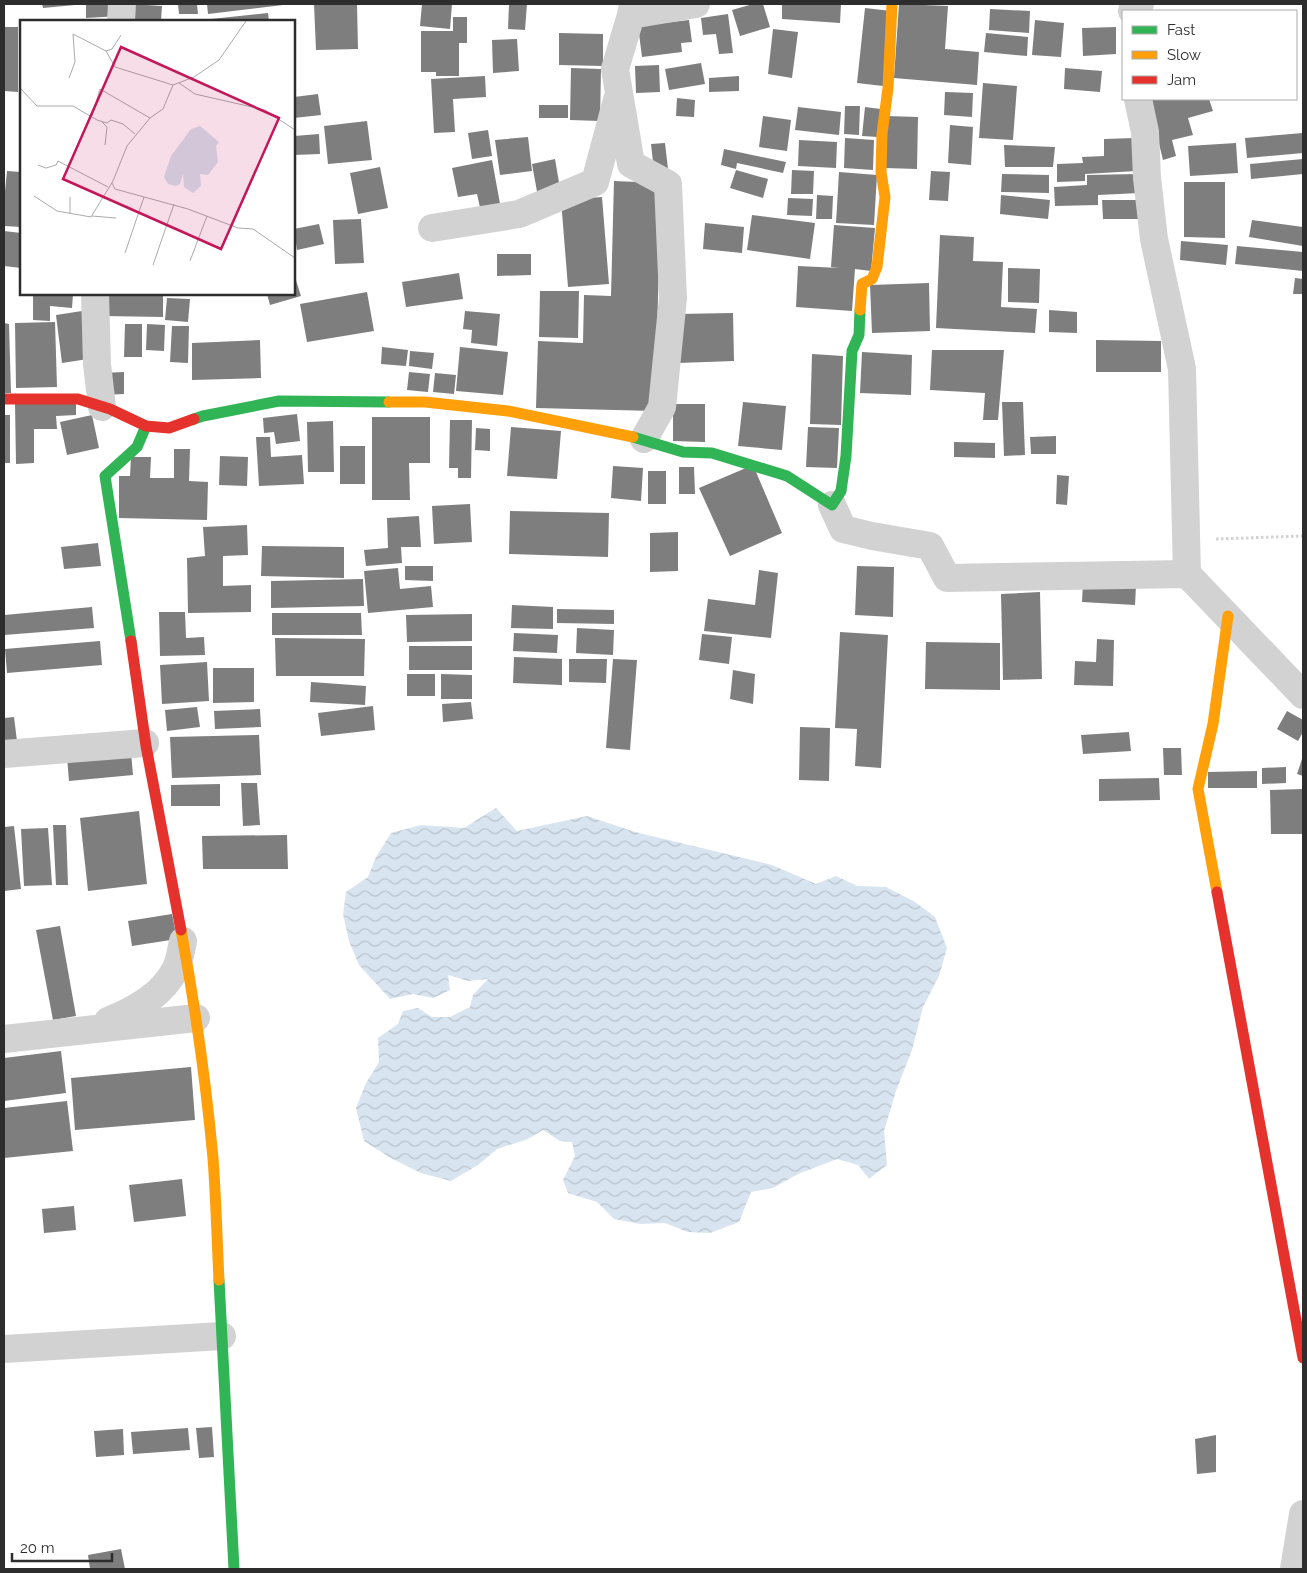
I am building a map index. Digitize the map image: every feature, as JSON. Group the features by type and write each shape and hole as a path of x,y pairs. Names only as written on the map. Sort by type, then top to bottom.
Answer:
{"street":[{"path":"121,20 122,4"},
{"path":"644,439 662,407 673,298 668,184 631,164 616,69 632,9 696,4"},
{"path":"832,505 840,492 846,456 852,351 859,336 862,284 872,279 877,267 885,197 881,172 882,134 888,88 892,4"},
{"path":"432,228 519,214 595,182 619,91"},
{"path":"1138,100 1145,132 1147,178 1154,238 1182,369 1187,574 1303,695"},
{"path":"96,295 96,364 102,407"},
{"path":"4,399 78,399 110,409 146,426 169,428 203,416 279,401 425,402 508,411 644,439 683,452 712,453 787,476 832,505 843,529 930,546 946,578 1187,574"},
{"path":"146,426 136,447 105,476 145,742 189,971 213,1158 234,1569"},
{"path":"1228,616 1213,724 1198,789 1303,1358"},
{"path":"4,754 145,742"},
{"path":"83,1030 111,1020 138,1007 154,996 168,982 177,967 183,941"},
{"path":"4,1039 196,1018"},
{"path":"4,1349 222,1336"},
{"path":"1294,1569 1303,1514"}],"path":[{"path":"1186,540 1303,536"}],"water":[{"path":"496,808 517,831 587,816 635,832 772,865 816,884 836,876 857,886 886,887 915,902 935,917 947,948 939,976 923,1007 912,1050 896,1091 884,1131 887,1165 869,1179 858,1165 837,1159 798,1174 773,1188 751,1192 739,1222 710,1233 688,1232 665,1223 640,1224 614,1219 597,1202 568,1193 563,1180 575,1156 572,1142 560,1141 543,1130 528,1139 497,1149 478,1165 451,1181 421,1173 389,1157 364,1141 356,1108 366,1083 379,1062 378,1038 398,1024 403,1011 418,1008 432,1017 450,1017 470,1007 473,995 488,979 468,981 448,975 450,990 433,998 413,994 390,999 359,965 349,941 343,914 346,892 368,877 376,857 391,833 421,825 464,828"}],"building":[{"path":"42,4 75,4 75,5 43,8"},
{"path":"86,4 120,4 120,16 86,18"},
{"path":"130,4 162,6 161,20 129,20"},
{"path":"178,4 197,4 198,14 179,14"},
{"path":"207,4 283,4 283,5 208,14"},
{"path":"314,4 357,4 358,49 316,50"},
{"path":"422,4 452,4 450,29 420,26"},
{"path":"509,4 527,4 525,30 508,29"},
{"path":"753,4 763,4 770,27 740,36 732,10"},
{"path":"782,4 841,4 840,23 782,19"},
{"path":"899,4 948,6 945,49 979,52 977,85 894,78"},
{"path":"865,8 891,11 883,86 857,83"},
{"path":"990,9 1030,11 1029,33 989,30"},
{"path":"268,13 269,20 212,20"},
{"path":"728,14 733,53 719,54 716,34 703,35 701,18"},
{"path":"453,17 467,17 467,43 459,43 459,76 436,76 436,72 421,72 421,31 453,31"},
{"path":"689,20 692,42 681,43 682,52 642,57 638,26"},
{"path":"1035,20 1064,23 1061,57 1032,55"},
{"path":"4,27 18,27 18,92 4,91"},
{"path":"1116,27 1116,54 1083,56 1082,28"},
{"path":"773,29 798,32 792,78 768,74"},
{"path":"559,33 603,34 603,66 559,65"},
{"path":"986,33 1028,37 1027,56 984,52"},
{"path":"517,39 519,71 493,73 492,40"},
{"path":"701,63 705,84 669,90 665,69"},
{"path":"659,65 660,92 636,93 635,66"},
{"path":"571,68 601,69 600,121 570,120"},
{"path":"1065,68 1102,71 1100,92 1064,89"},
{"path":"485,76 486,97 453,99 455,132 434,133 431,79"},
{"path":"739,76 739,91 709,92 709,78"},
{"path":"983,83 1017,86 1013,140 979,138"},
{"path":"945,92 973,93 972,117 944,115"},
{"path":"318,94 321,115 295,118 295,97"},
{"path":"677,98 695,100 694,117 676,116"},
{"path":"1148,100 1209,100 1213,111 1188,118 1193,135 1172,140 1176,156 1163,160"},
{"path":"539,105 568,105 568,118 539,118"},
{"path":"845,106 860,106 859,135 844,134"},
{"path":"798,107 841,112 839,135 795,130"},
{"path":"865,107 881,109 878,137 862,136"},
{"path":"763,116 791,120 787,151 759,147"},
{"path":"887,116 918,117 917,169 885,168"},
{"path":"367,121 372,160 328,164 324,126"},
{"path":"950,125 973,127 971,165 948,163"},
{"path":"488,130 492,156 472,159 468,133"},
{"path":"1303,133 1303,153 1247,158 1245,138"},
{"path":"319,134 320,154 295,155 295,136"},
{"path":"528,137 532,171 500,175 495,140"},
{"path":"845,138 874,140 873,170 844,168"},
{"path":"1135,138 1136,171 1085,174 1085,181 1057,182 1057,164 1083,163 1082,157 1104,156 1104,139"},
{"path":"799,140 837,142 836,168 798,166"},
{"path":"665,143 668,169 654,171 651,144"},
{"path":"1236,143 1238,173 1190,176 1188,146"},
{"path":"1004,145 1055,147 1053,167 1005,167"},
{"path":"724,149 786,162 783,173 737,163 736,169 721,165"},
{"path":"555,159 561,194 538,197 532,164"},
{"path":"1303,159 1303,174 1251,179 1250,164"},
{"path":"492,160 501,209 481,212 477,194 458,197 452,168"},
{"path":"380,167 388,208 358,214 350,173"},
{"path":"736,170 768,179 763,198 730,188"},
{"path":"792,170 814,171 813,194 791,194"},
{"path":"7,171 20,172 20,227 4,226"},
{"path":"931,171 950,172 948,201 929,200"},
{"path":"839,172 877,175 874,225 836,223"},
{"path":"1002,174 1049,175 1049,193 1001,192"},
{"path":"1138,174 1139,193 1098,195 1098,205 1055,206 1054,187 1087,185 1087,175"},
{"path":"614,181 661,183 655,411 536,408 538,341 583,343 584,295 611,296"},
{"path":"1184,182 1225,182 1225,238 1184,237"},
{"path":"817,195 833,196 832,219 816,219"},
{"path":"1001,195 1050,200 1048,219 1000,214"},
{"path":"602,197 609,284 568,287 561,200"},
{"path":"788,198 813,199 812,216 787,215"},
{"path":"1102,200 1142,200 1143,219 1103,219"},
{"path":"752,215 815,223 810,259 747,250"},
{"path":"361,219 364,263 335,264 333,220"},
{"path":"1252,220 1303,227 1303,246 1249,237"},
{"path":"705,223 744,227 742,253 703,249"},
{"path":"319,224 324,244 297,250 295,229"},
{"path":"834,225 875,228 871,271 855,269 852,311 796,307 798,266 840,268 831,267"},
{"path":"4,231 20,233 20,268 4,266"},
{"path":"940,235 974,237 973,261 1003,262 1001,307 1037,309 1035,333 936,328"},
{"path":"1181,241 1228,245 1226,265 1180,260"},
{"path":"1237,246 1303,252 1303,271 1235,264"},
{"path":"497,254 531,254 531,275 497,276"},
{"path":"1008,268 1040,269 1039,303 1008,302"},
{"path":"459,273 463,299 406,307 402,282"},
{"path":"295,277 301,296 270,305 267,295 295,295"},
{"path":"1295,278 1303,279 1303,294 1293,294"},
{"path":"929,283 930,331 872,333 870,285"},
{"path":"540,291 579,291 578,338 539,337"},
{"path":"367,292 374,331 307,342 300,304"},
{"path":"33,295 73,295 72,308 50,306 50,321 33,320"},
{"path":"103,295 163,295 163,317 103,316"},
{"path":"167,298 190,299 188,322 165,320"},
{"path":"1049,310 1077,312 1077,333 1049,332"},
{"path":"82,311 88,359 62,363 56,315"},
{"path":"465,311 500,314 497,346 471,343 472,330 463,329"},
{"path":"733,313 734,361 678,363 677,314"},
{"path":"55,322 57,387 16,388 15,323"},
{"path":"4,323 9,324 11,393 4,393"},
{"path":"125,324 142,324 142,357 124,357"},
{"path":"147,324 165,325 164,351 146,350"},
{"path":"172,326 189,326 188,363 170,362"},
{"path":"260,340 261,378 192,380 192,343"},
{"path":"1096,340 1161,341 1161,372 1096,372"},
{"path":"382,347 408,350 406,366 381,364"},
{"path":"460,347 508,352 503,395 456,391"},
{"path":"932,350 1004,350 998,420 983,420 985,393 930,390"},
{"path":"410,351 434,353 432,369 409,366"},
{"path":"862,352 912,355 911,395 860,393"},
{"path":"812,354 843,356 841,425 810,424"},
{"path":"124,372 124,394 104,395 103,373"},
{"path":"409,372 430,374 428,392 407,390"},
{"path":"435,373 456,375 454,394 433,392"},
{"path":"743,402 786,406 782,450 738,446"},
{"path":"1002,402 1023,402 1025,455 1004,456"},
{"path":"15,403 76,403 76,415 56,416 57,429 34,429 34,463 16,464"},
{"path":"673,404 705,404 705,442 673,441"},
{"path":"297,414 300,441 276,444 274,432 264,433 263,418"},
{"path":"4,415 10,415 10,463 4,463"},
{"path":"92,415 99,448 67,455 60,422"},
{"path":"372,417 430,417 430,463 409,463 410,500 372,500"},
{"path":"450,420 472,420 471,478 458,478 458,468 449,468"},
{"path":"333,421 334,472 308,472 307,422"},
{"path":"511,427 561,431 557,479 507,476"},
{"path":"808,427 839,428 837,468 806,467"},
{"path":"476,428 490,429 490,451 475,450"},
{"path":"1056,436 1056,454 1031,454 1030,437"},
{"path":"256,437 270,437 271,457 302,455 304,484 259,486"},
{"path":"954,442 995,443 995,458 954,457"},
{"path":"340,446 365,446 365,484 340,484"},
{"path":"174,449 190,449 189,481 208,482 207,520 119,518 119,476 130,476 131,457 151,457 150,478 174,478"},
{"path":"220,456 248,457 247,486 219,485"},
{"path":"753,465 782,533 730,556 699,488"},
{"path":"613,466 643,468 641,501 611,498"},
{"path":"679,467 694,467 695,494 679,494"},
{"path":"648,471 666,471 666,504 648,504"},
{"path":"1057,475 1069,476 1067,505 1056,504"},
{"path":"470,504 472,542 434,544 432,506"},
{"path":"510,511 609,513 608,557 509,554"},
{"path":"419,516 421,547 401,547 402,563 366,566 364,550 388,548 387,518"},
{"path":"247,525 248,555 223,556 223,586 251,585 251,612 188,613 187,558 205,556 203,527"},
{"path":"678,532 678,571 650,572 650,533"},
{"path":"98,543 101,566 64,569 61,547"},
{"path":"262,546 344,547 344,578 261,576"},
{"path":"405,566 433,566 433,581 405,580"},
{"path":"857,566 894,567 893,617 855,615"},
{"path":"398,568 400,589 431,586 433,607 368,613 364,571"},
{"path":"759,570 778,573 771,638 704,631 708,599 755,605"},
{"path":"363,579 364,606 271,608 271,581"},
{"path":"1083,583 1136,586 1135,605 1082,602"},
{"path":"1040,592 1042,679 1003,680 1001,594"},
{"path":"512,605 553,607 553,629 511,628"},
{"path":"92,607 94,628 4,635 4,615"},
{"path":"557,609 614,610 614,624 557,623"},
{"path":"159,612 185,612 186,638 204,637 205,655 160,656"},
{"path":"272,613 361,613 362,635 272,635"},
{"path":"472,614 472,641 407,642 406,615"},
{"path":"577,628 614,630 613,655 576,653"},
{"path":"840,632 888,635 881,768 855,766 857,729 835,728"},
{"path":"514,633 558,635 557,653 513,651"},
{"path":"702,634 732,637 729,664 699,660"},
{"path":"275,638 365,639 364,676 276,676"},
{"path":"1097,639 1114,640 1113,686 1074,685 1075,661 1096,662"},
{"path":"100,641 102,665 7,673 5,649"},
{"path":"926,642 1000,643 1000,690 925,689"},
{"path":"409,646 472,646 472,670 409,670"},
{"path":"514,657 562,659 562,685 513,683"},
{"path":"569,659 607,659 606,683 569,682"},
{"path":"613,659 637,660 630,750 606,748"},
{"path":"207,662 209,701 162,704 160,665"},
{"path":"213,668 254,668 254,702 213,703"},
{"path":"733,670 755,674 753,704 730,699"},
{"path":"407,674 435,674 435,696 407,696"},
{"path":"441,674 472,675 472,699 441,699"},
{"path":"311,682 366,686 365,705 310,702"},
{"path":"471,702 473,719 443,722 442,704"},
{"path":"373,706 375,730 321,736 318,713"},
{"path":"197,707 200,727 167,731 165,710"},
{"path":"260,709 261,727 215,729 214,711"},
{"path":"1287,711 1303,720 1303,732 1298,741 1277,729"},
{"path":"14,717 17,741 4,743 4,718"},
{"path":"800,727 830,728 829,781 799,780"},
{"path":"1129,732 1131,751 1083,754 1081,735"},
{"path":"259,735 261,775 172,778 170,737"},
{"path":"1163,748 1181,748 1182,775 1164,775"},
{"path":"131,752 133,775 69,781 67,757"},
{"path":"1303,756 1303,776 1297,774"},
{"path":"1286,767 1286,783 1262,784 1262,768"},
{"path":"1257,771 1257,788 1208,788 1208,772"},
{"path":"1159,778 1160,800 1099,801 1099,779"},
{"path":"241,783 257,783 260,825 243,826"},
{"path":"220,784 220,806 171,806 171,785"},
{"path":"1303,789 1303,834 1271,834 1270,790"},
{"path":"139,811 147,884 88,891 80,818"},
{"path":"53,825 66,825 68,885 56,885"},
{"path":"14,826 21,889 4,891 4,827"},
{"path":"48,828 52,885 24,886 21,829"},
{"path":"287,835 288,869 203,869 202,836"},
{"path":"172,914 177,939 132,946 128,921"},
{"path":"60,926 76,1016 53,1020 36,930"},
{"path":"61,1051 66,1093 4,1101 4,1058"},
{"path":"191,1067 195,1120 75,1130 71,1078"},
{"path":"67,1101 73,1151 4,1158 4,1108"},
{"path":"182,1179 186,1216 134,1222 129,1185"},
{"path":"74,1206 76,1230 44,1233 42,1209"},
{"path":"212,1427 214,1457 199,1458 196,1428"},
{"path":"188,1428 190,1450 133,1454 131,1432"},
{"path":"123,1429 124,1455 96,1457 94,1431"},
{"path":"1216,1435 1216,1472 1197,1474 1195,1439"},
{"path":"121,1549 125,1569 90,1569 88,1555"}],"traffic: fast":[{"path":"633,437 683,452 712,453 787,476 832,505 841,491 846,456 852,351 859,335 860,310"},
{"path":"194,419 279,401 389,402"},
{"path":"131,641 105,476 137,447 146,426"},
{"path":"219,1280 234,1569"}],"traffic: slow":[{"path":"860,310 862,284 872,279 877,267 885,197 881,172 882,134 888,88 892,4"},
{"path":"389,402 425,402 508,411 633,437"},
{"path":"1217,892 1198,789 1213,724 1228,616"},
{"path":"181,930 200,1044 210,1130 219,1280"}],"traffic: jam":[{"path":"4,399 78,399 110,409 146,426 169,428 194,419"},
{"path":"131,641 146,746 181,930"},
{"path":"1217,892 1303,1358"}]}
